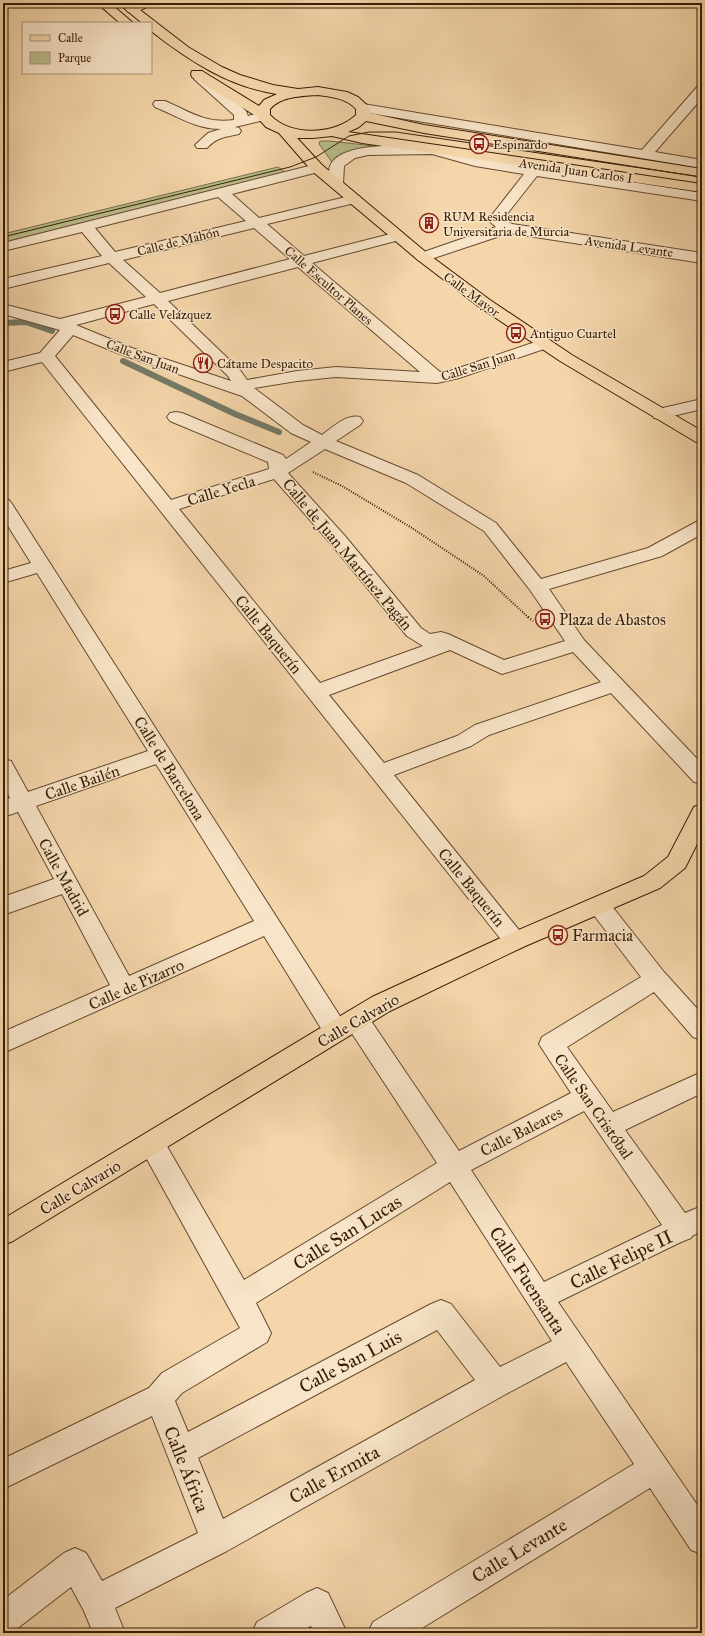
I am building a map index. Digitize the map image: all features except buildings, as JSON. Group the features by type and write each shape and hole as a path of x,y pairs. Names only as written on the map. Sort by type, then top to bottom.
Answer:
{"main road":[{"path":"103,3 126,22"},
{"path":"128,6 147,22"},
{"path":"152,26 189,54 235,79 261,88 297,93 318,92 338,94 354,100 363,112 356,124 332,132 311,134 283,130"},
{"path":"187,69 283,130 317,168"},
{"path":"265,118 264,109 268,103 275,99 297,93"},
{"name":"Avenida Juan Carlos I","path":"363,112 432,130 702,173"},
{"name":"Avenida Juan Carlos I","path":"332,132 362,140 702,188"},
{"path":"311,134 307,147 308,154 317,168"},
{"name":"Calle Mayor","path":"317,168 398,236 484,303 544,344 702,438"},
{"name":"Calle Calvario","path":"3,1233 152,1144 380,1004 515,941 652,882 676,862 697,836 702,812"}],"street":[{"path":"128,6 145,3"},
{"path":"199,76 241,114 241,123"},
{"path":"645,154 702,90"},
{"path":"160,104 194,120 207,124 226,125 265,118"},
{"path":"363,112 645,154 702,164"},
{"path":"202,145 209,137 218,133 265,118"},
{"path":"336,184 336,169 338,164 350,155 368,151 433,150 475,162"},
{"path":"396,151 702,197"},
{"path":"3,247 317,168"},
{"path":"418,252 495,220 533,172"},
{"name":"Calle Escultor Planes","path":"221,192 437,378"},
{"name":"Calle de Mahón","path":"3,284 354,199"},
{"path":"495,220 508,228"},
{"path":"86,227 111,257 234,373 246,389"},
{"path":"418,252 508,228"},
{"name":"Avenida Levante","path":"508,228 698,259"},
{"path":"3,367 46,356 65,326 157,299 398,236"},
{"name":"Calle San Juan","path":"3,309 15,311 65,326 126,351 246,389 297,429 412,479 490,527 537,586 569,646 615,684 702,777"},
{"name":"Calle San Juan","path":"246,389 297,376 336,372 437,378 453,375 544,344"},
{"name":"Calle Baquerín","path":"46,356 515,941"},
{"path":"660,414 702,404"},
{"name":"Calle de Juan Martínez Pagán","path":"176,417 277,459 278,472 338,540 414,632 427,641 440,638 502,667 569,646"},
{"name":"Calle Yecla","path":"168,507 278,472 354,422"},
{"name":"Calle de Barcelona","path":"3,504 268,924 346,1025"},
{"path":"537,586 655,552 702,526"},
{"path":"3,577 41,566"},
{"path":"316,692 451,643"},
{"path":"380,772 464,741 482,730 615,684"},
{"name":"Calle Bailén","path":"13,805 162,754"},
{"name":"Calle Madrid","path":"3,766 13,805 68,883 124,989"},
{"path":"3,906 68,883"},
{"path":"599,906 656,979 697,1016"},
{"name":"Calle de Pizarro","path":"3,1043 268,924"},
{"name":"Calle San Cristóbal","path":"656,979 551,1044 608,1126 691,1224"},
{"name":"Calle Fuensanta","path":"346,1025 454,1166 539,1298 702,1539"},
{"path":"608,1126 702,1082"},
{"name":"Calle Baleares","path":"454,1166 588,1097"},
{"path":"3,1474 159,1398 172,1383 257,1333 239,1298 152,1144"},
{"name":"Calle San Lucas","path":"239,1298 454,1166"},
{"name":"Calle Felipe II","path":"539,1298 691,1224"},
{"name":"Calle San Luis","path":"180,1452 441,1313 496,1384"},
{"name":"Calle Ermita","path":"96,1601 216,1540 496,1384 571,1344"},
{"name":"Calle África","path":"159,1398 216,1540"},
{"name":"Calle Levante","path":"384,1633 654,1468"},
{"path":"3,1620 75,1564 96,1601 109,1633"},
{"path":"268,1633 317,1604 331,1633"}],"path":[{"path":"324,442 325,451 307,466 307,470 342,486 412,528 484,576 537,624 569,646"}],"green space":[{"path":"320,141 374,146 357,149 337,158 332,162 319,144"},
{"path":"278,167 288,174 3,244 3,234"}],"waterway":[{"path":"3,323 26,322 52,331"},
{"path":"123,361 235,414 279,432"}],"tram line":[{"path":"3,237 290,167 316,157 349,136 369,132 396,132 702,177"}],"place":[{"name":"Espinardo","path":"479,144"},
{"name":"RUM Residencia Universitaria de Murcia","path":"429,223"},
{"name":"Calle Velázquez","path":"115,314"},
{"name":"Antiguo Cuartel","path":"516,333"},
{"name":"Cátame Despacito","path":"203,363"},
{"name":"Plaza de Abastos","path":"545,619"},
{"name":"Farmacia","path":"558,935"}]}
